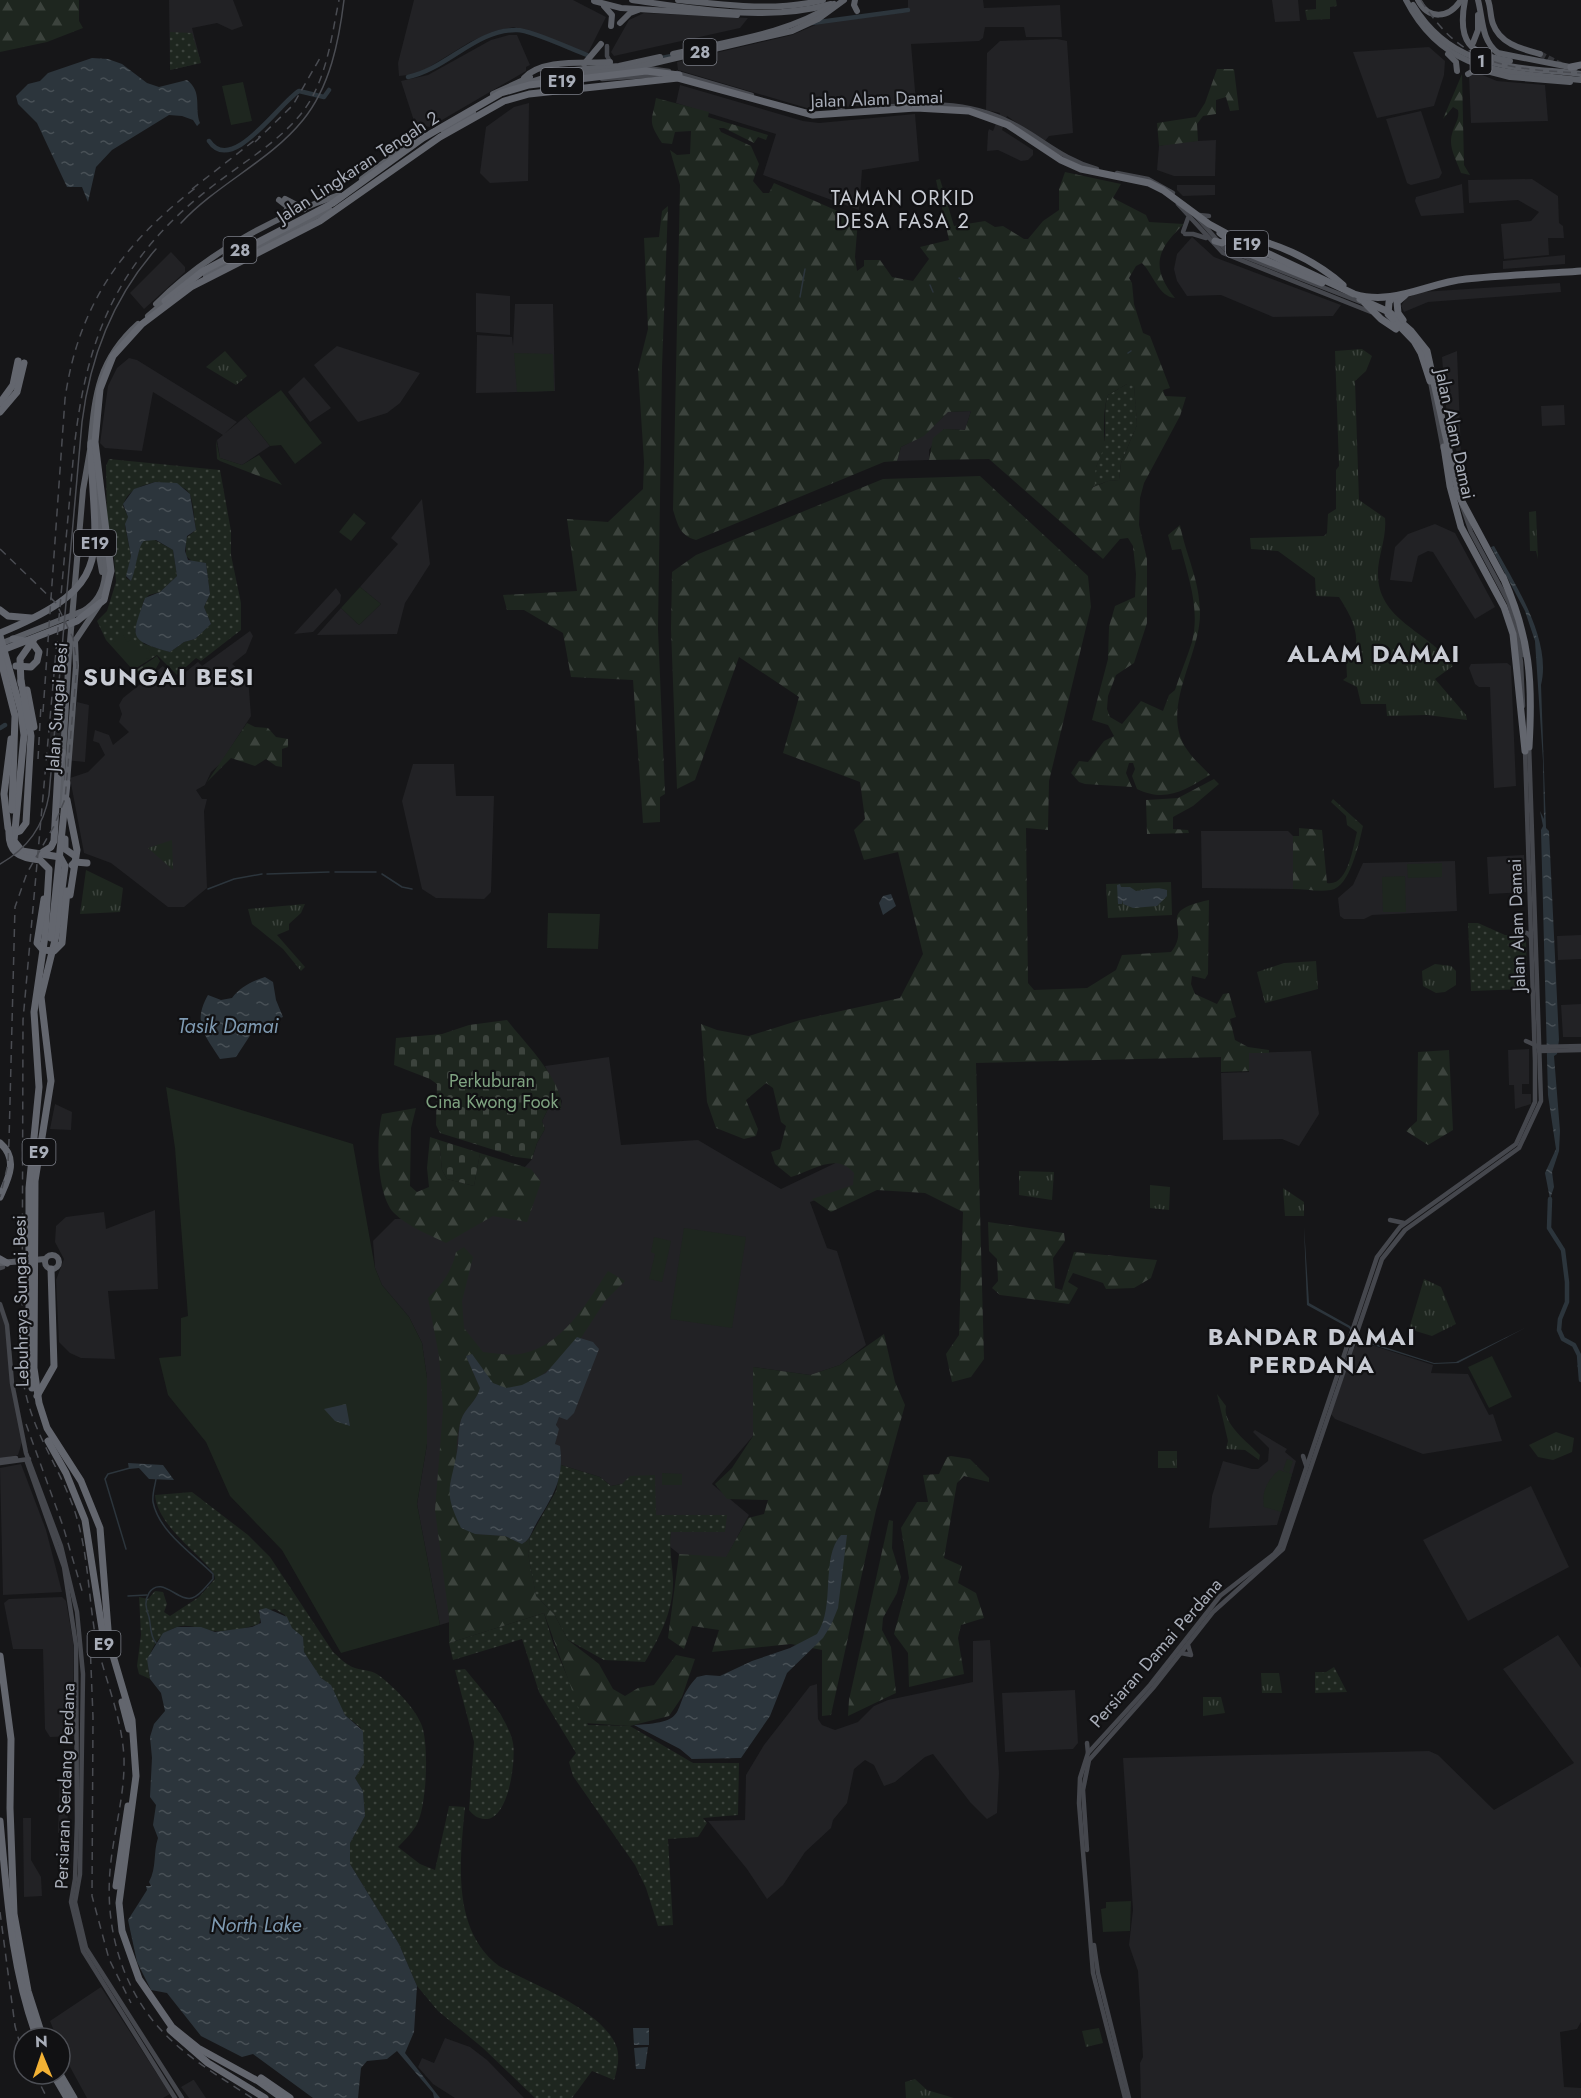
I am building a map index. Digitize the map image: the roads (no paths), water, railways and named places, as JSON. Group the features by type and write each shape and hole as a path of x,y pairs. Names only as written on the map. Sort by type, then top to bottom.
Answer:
{"highway":[{"path":"635,0 749,13 810,9 845,0"},
{"path":"678,0 777,10"},
{"path":"718,0 777,10"},
{"path":"592,1 621,8 764,16 777,10 823,0"},
{"name":"Jalan Lingkaran Tengah 2","path":"97,600 102,568 92,512 90,450 96,394 106,364 124,338 197,274 339,195 415,140 501,89 524,78 619,66 776,30 815,16 839,0"},
{"name":"Jalan Lingkaran Tengah 2","path":"0,642 97,600 102,590 106,559 98,509 96,464 104,386 111,366 128,343 169,304 207,275 333,206 412,149 522,84 545,75 625,70 792,31 818,19 845,0"},
{"path":"855,0 854,5 857,11"},
{"name":"1","path":"1408,0 1427,33 1453,54 1496,69 1581,82"},
{"name":"1","path":"1408,0 1433,31 1454,48 1471,57 1511,67 1581,74"},
{"path":"1418,0 1425,11 1436,15 1450,12 1463,0"},
{"path":"1463,0 1461,26 1473,48 1495,59 1551,64"},
{"path":"1476,0 1485,36 1493,49 1508,57 1581,67"},
{"path":"1473,43 1479,24 1476,0"},
{"path":"1488,0 1493,25 1500,36 1514,46 1540,54"},
{"path":"592,1 610,11 611,26"},
{"path":"620,23 632,11 647,9"},
{"path":"584,64 604,45"},
{"path":"1439,45 1456,62 1457,71"},
{"path":"1453,54 1487,71"},
{"path":"524,78 543,68 610,62"},
{"path":"1468,74 1475,70 1510,77 1581,82"},
{"name":"E19","path":"0,642 77,590 92,564 96,524 91,442 102,372 121,343 141,322 203,271 333,203 423,138 501,93 529,85 660,71 813,113 916,107 969,110 1009,124 1061,159 1081,168 1149,182 1208,219 1373,298 1395,295 1429,282 1581,271"},
{"name":"E19","path":"0,642 34,638 77,621 104,600 109,588 111,571 95,442 100,389 105,372 122,345 142,324 191,287 320,221 462,124 504,101 529,94 678,78 813,115 916,108 969,111 1008,125 1061,160 1081,169 1149,183 1163,190 1209,224 1233,237 1354,294 1372,299 1385,299 1430,284 1465,279 1581,271"},
{"path":"147,316 171,289 243,239 304,209 339,195"},
{"path":"283,220 287,215 288,207 282,199 304,209"},
{"path":"169,304 222,271 296,232 327,213 333,206"},
{"path":"1208,219 1221,235 1245,252 1389,312 1421,341 1430,360 1459,496 1503,578"},
{"path":"261,230 256,238 259,243 270,245"},
{"path":"1212,240 1222,243 1234,236 1270,244 1322,269 1342,285"},
{"path":"243,239 254,243 253,255"},
{"path":"1416,290 1396,302 1398,313 1423,339 1433,359 1462,495 1503,578 1521,623 1530,678 1527,749"},
{"path":"1354,294 1413,345 1434,397"},
{"path":"1395,295 1389,302 1388,314 1421,353 1434,397 1458,520 1473,553 1504,607 1513,634 1527,749"},
{"path":"0,398 21,362 17,392 0,408"},
{"path":"48,964 83,490 90,450"},
{"path":"0,642 83,611 97,600"},
{"name":"Jalan Sungai Besi","path":"61,790 76,666 75,641 97,600"},
{"path":"0,610 8,616 36,618"},
{"path":"15,722 10,740 5,813 6,823 12,832 20,831 26,823 28,725 20,677 20,658 34,638"},
{"path":"13,639 27,640 35,644 39,656 33,666 24,668 16,666"},
{"path":"0,642 16,666 20,677"},
{"path":"0,642 23,720 24,735 13,832 15,844 23,855"},
{"path":"0,657 13,701 15,722 9,840 14,853 41,857 51,854 75,856"},
{"path":"43,956 48,939 68,697"},
{"path":"19,783 27,766"},
{"path":"47,887 37,943 43,950 54,951 61,945 77,850 67,800 61,790"},
{"path":"41,857 53,844 61,790"},
{"path":"67,800 65,844 67,851 87,861 75,862 68,869"},
{"path":"51,854 60,857 68,869 65,920"},
{"name":"Lebuhraya Sungai Besi","path":"41,857 49,869 43,956 34,1012 39,1088 29,1188 30,1378 43,1430 66,1473 85,1520 104,1641 131,1738 130,1794 116,1891 121,1940 134,1978 163,2024 193,2053 265,2098"},
{"name":"Lebuhraya Sungai Besi","path":"68,869 41,997 41,1014 51,1081 35,1179 34,1368 37,1396 50,1436 81,1481 100,1528 108,1634 132,1720 135,1791 119,1903 124,1939 139,1979 162,2016 183,2038 258,2081 282,2098"},
{"path":"0,1145 8,1158 9,1167 0,1190"},
{"path":"0,1145 8,1152 11,1164 0,1197"},
{"path":"3,1265 45,1264 54,1361 50,1375 37,1396"},
{"path":"34,1368 39,1376 50,1375"},
{"path":"0,1656 11,1731 10,1831 14,1914 28,1991 40,2026"},
{"path":"0,1821 10,1928 17,1971 33,2026"},
{"path":"193,2053 251,2081 276,2098"},
{"path":"228,2065 248,2071 275,2086 290,2098"}],"main road":[{"path":"604,45 610,62"},
{"name":"Jalan Alam Damai","path":"610,62 617,72 658,69 812,111 943,104 979,109 1011,122 1064,158 1081,165 1160,184 1194,214 1212,240 1225,249 1377,309 1409,330 1425,351 1470,532 1509,603 1519,632 1526,671 1527,820 1534,1035 1540,1049"},
{"name":"Jalan Alam Damai","path":"493,100 526,88 668,75 751,101 813,117 916,109 963,112 1009,128 1059,160 1080,170 1143,182 1157,188 1175,201 1188,217 1232,257 1382,317 1416,343 1427,366 1458,512 1468,537 1506,604 1518,642 1527,749"},
{"path":"833,104 843,110"},
{"path":"1194,214 1208,219 1205,230"},
{"path":"1188,217 1184,233 1212,240"},
{"path":"1377,309 1388,306"},
{"path":"1448,449 1452,456 1459,460 1453,471"},
{"path":"1488,571 1489,582 1500,610 1518,642"},
{"name":"Jalan Alam Damai","path":"1527,820 1540,1049"},
{"path":"1531,922 1529,928 1521,932 1531,937"},
{"path":"1534,1035 1526,1041 1540,1049 1581,1048"},
{"name":"Persiaran Damai Perdana","path":"1309,1465 1311,1452 1372,1265 1395,1233 1406,1222 1516,1144 1535,1102 1540,1049"},
{"name":"Persiaran Damai Perdana","path":"1084,1836 1083,1790 1088,1762 1224,1600 1270,1560 1280,1546 1382,1259 1405,1230 1519,1148 1540,1101 1540,1049"},
{"path":"1395,1233 1395,1226 1390,1220 1406,1222"},
{"name":"Persiaran Serdang Perdana","path":"0,1304 7,1325 12,1383 29,1467 47,1511"},
{"path":"17,1459 22,1453 24,1443"},
{"path":"1309,1465 1303,1453 1311,1452"},
{"path":"0,1462 27,1457"},
{"name":"Persiaran Serdang Perdana","path":"27,1457 69,1570 77,1612 82,1666 75,1873 71,1902 79,1944 174,2096"},
{"path":"17,1459 29,1467"},
{"name":"Persiaran Damai Perdana","path":"1084,1836 1079,1780 1088,1754 1150,1685 1220,1596 1270,1560"},
{"path":"1088,1754 1088,1743 1098,1742"},
{"name":"Persiaran Serdang Perdana","path":"80,1755 80,1874 75,1902 83,1941 93,1962 182,2098"},
{"path":"1084,1836 1093,1973 1127,2098"},
{"path":"174,2096 176,2088"}],"water":[{"path":"92,58 108,59 122,64 147,83 159,87 187,80 197,95 200,123 197,126 193,120 169,115 112,150 96,167 88,202 82,187 67,187 37,123 18,104 16,96 28,84 40,81 48,73"},
{"path":"155,482 177,483 190,494 196,530 187,536 185,551 188,560 206,563 210,594 204,607 211,624 195,639 184,642 170,652 139,640 136,629 145,598 160,592 177,576 173,550 156,540 144,541 131,581 126,576 131,556 125,524 128,517 123,504 134,489"},
{"path":"1494,546 1530,613 1541,650 1543,668 1541,685 1546,828 1549,831 1559,1040 1557,1054 1554,1056 1560,1131 1559,1151 1552,1172 1554,1187 1550,1199 1545,1173 1556,1149 1548,1095 1541,830 1543,826 1540,811 1544,819 1543,761 1535,641 1525,611 1491,547"},
{"path":"1120,884 1121,887 1130,887 1136,891 1155,888 1167,890 1167,896 1157,906 1133,908 1123,904 1122,900 1122,904 1118,904 1117,885"},
{"path":"891,894 896,906 883,915 879,903 883,896"},
{"name":"Tasik Damai","path":"265,977 273,982 276,1000 283,1017 255,1028 236,1057 220,1059 202,1028 201,1013 208,995 221,1000 232,998 247,985"},
{"path":"1304,1227 1309,1303 1350,1326 1360,1339 1434,1363 1456,1362 1525,1328 1458,1363 1434,1364 1357,1340 1349,1328 1307,1305"},
{"path":"577,1337 593,1342 599,1349 574,1413 567,1420 559,1417 556,1425 559,1429 555,1444 560,1446 561,1458 559,1479 530,1536 522,1544 505,1536 475,1534 461,1528 450,1497 450,1483 461,1420 480,1388 466,1356 472,1354 493,1383 506,1388 522,1385 546,1373"},
{"path":"346,1404 350,1426 335,1421 324,1409"},
{"path":"128,1463 163,1465 174,1480 149,1479 139,1468 129,1469"},
{"path":"841,1535 847,1535 838,1608 831,1625 823,1638 787,1673 770,1716 741,1758 692,1759 680,1749 634,1725 665,1721 673,1717 688,1688 697,1677 720,1676 752,1661 790,1648 817,1634 826,1610 831,1556"},
{"name":"North Lake","path":"266,1608 287,1617 292,1628 303,1637 304,1652 321,1678 331,1685 345,1715 363,1731 364,1763 355,1778 363,1791 365,1816 350,1843 350,1864 399,1944 417,1986 414,2032 405,2053 440,2098 434,2098 433,2093 397,2051 387,2059 367,2061 361,2068 358,2098 313,2098 253,2054 242,2057 201,2036 167,1993 151,1990 137,1962 128,1920 147,1890 146,1886 151,1886 149,1882 158,1838 153,1825 156,1805 150,1797 152,1758 150,1737 154,1724 165,1711 161,1693 150,1679 147,1659 163,1633 177,1627 201,1627 215,1632 252,1627 261,1623 259,1610"},
{"path":"633,2028 649,2028 649,2045 634,2045"},
{"path":"648,2047 645,2069 636,2069 634,2048"}],"waterway":[{"path":"812,23 908,10"},
{"path":"408,77 422,73 475,42 502,31 517,30 532,33 587,55"},
{"path":"657,59 676,55"},
{"path":"209,141 219,149 230,150 256,133 299,91 324,97 329,90"},
{"path":"800,297 805,269"},
{"path":"930,285 933,292"},
{"path":"0,728 5,725"},
{"path":"267,874 329,872"},
{"path":"335,872 376,872"},
{"path":"208,889 234,879 262,874"},
{"path":"382,874 402,887 412,889"},
{"path":"1550,1199 1549,1228 1563,1250 1567,1282 1567,1302 1560,1319 1559,1330 1563,1339 1574,1345 1579,1355 1581,1380"},
{"path":"126,1549 105,1479 108,1474 130,1468"},
{"path":"156,1479 153,1493 156,1513 169,1533 213,1574 213,1579 201,1593 192,1598 159,1587 149,1593 146,1608 156,1643"},
{"path":"128,1596 147,1595"}],"tunnel":[{"path":"1540,54 1561,65"}],"tram line":[{"path":"181,223 211,196 275,148 303,120 327,78 336,47 344,0"},
{"path":"0,864 18,851 33,835 47,806 82,422 91,375 116,308 127,288 156,249"}],"railway":[{"path":"252,2098 195,2060 163,2032 148,2015 125,1973 114,1936 109,1884 123,1787 123,1742 95,1634 79,1524 67,1491 37,1429 22,1374 23,1020 74,450 88,370 99,334 113,301 132,269 154,240 181,212 266,147 301,114 321,77 329,52 339,0"},
{"path":"1421,0 1453,39 1489,60 1531,69 1581,73"},
{"path":"255,142 293,105 320,58"},
{"path":"192,189 260,136"},
{"path":"43,712 65,399 71,365 93,305 108,279 147,230 198,186"},
{"path":"0,549 56,603 73,638 77,665 65,799 54,826 27,873 15,907 8,1164 0,1197"},
{"path":"38,759 41,705"},
{"path":"26,1424 63,1526 83,1594"},
{"path":"90,1642 93,1717 92,1896 109,1959 131,2003"},
{"path":"0,1912 15,2026"},
{"path":"41,2086 47,2098"}],"district":[{"name":"TAMAN ORKID DESA FASA 2","path":"903,210"},
{"name":"ALAM DAMAI","path":"1374,654"},
{"name":"SUNGAI BESI","path":"169,677"},
{"name":"BANDAR DAMAI PERDANA","path":"1312,1351"}],"park label":[{"name":"Perkuburan Cina Kwong Fook","path":"492,1091"}]}
